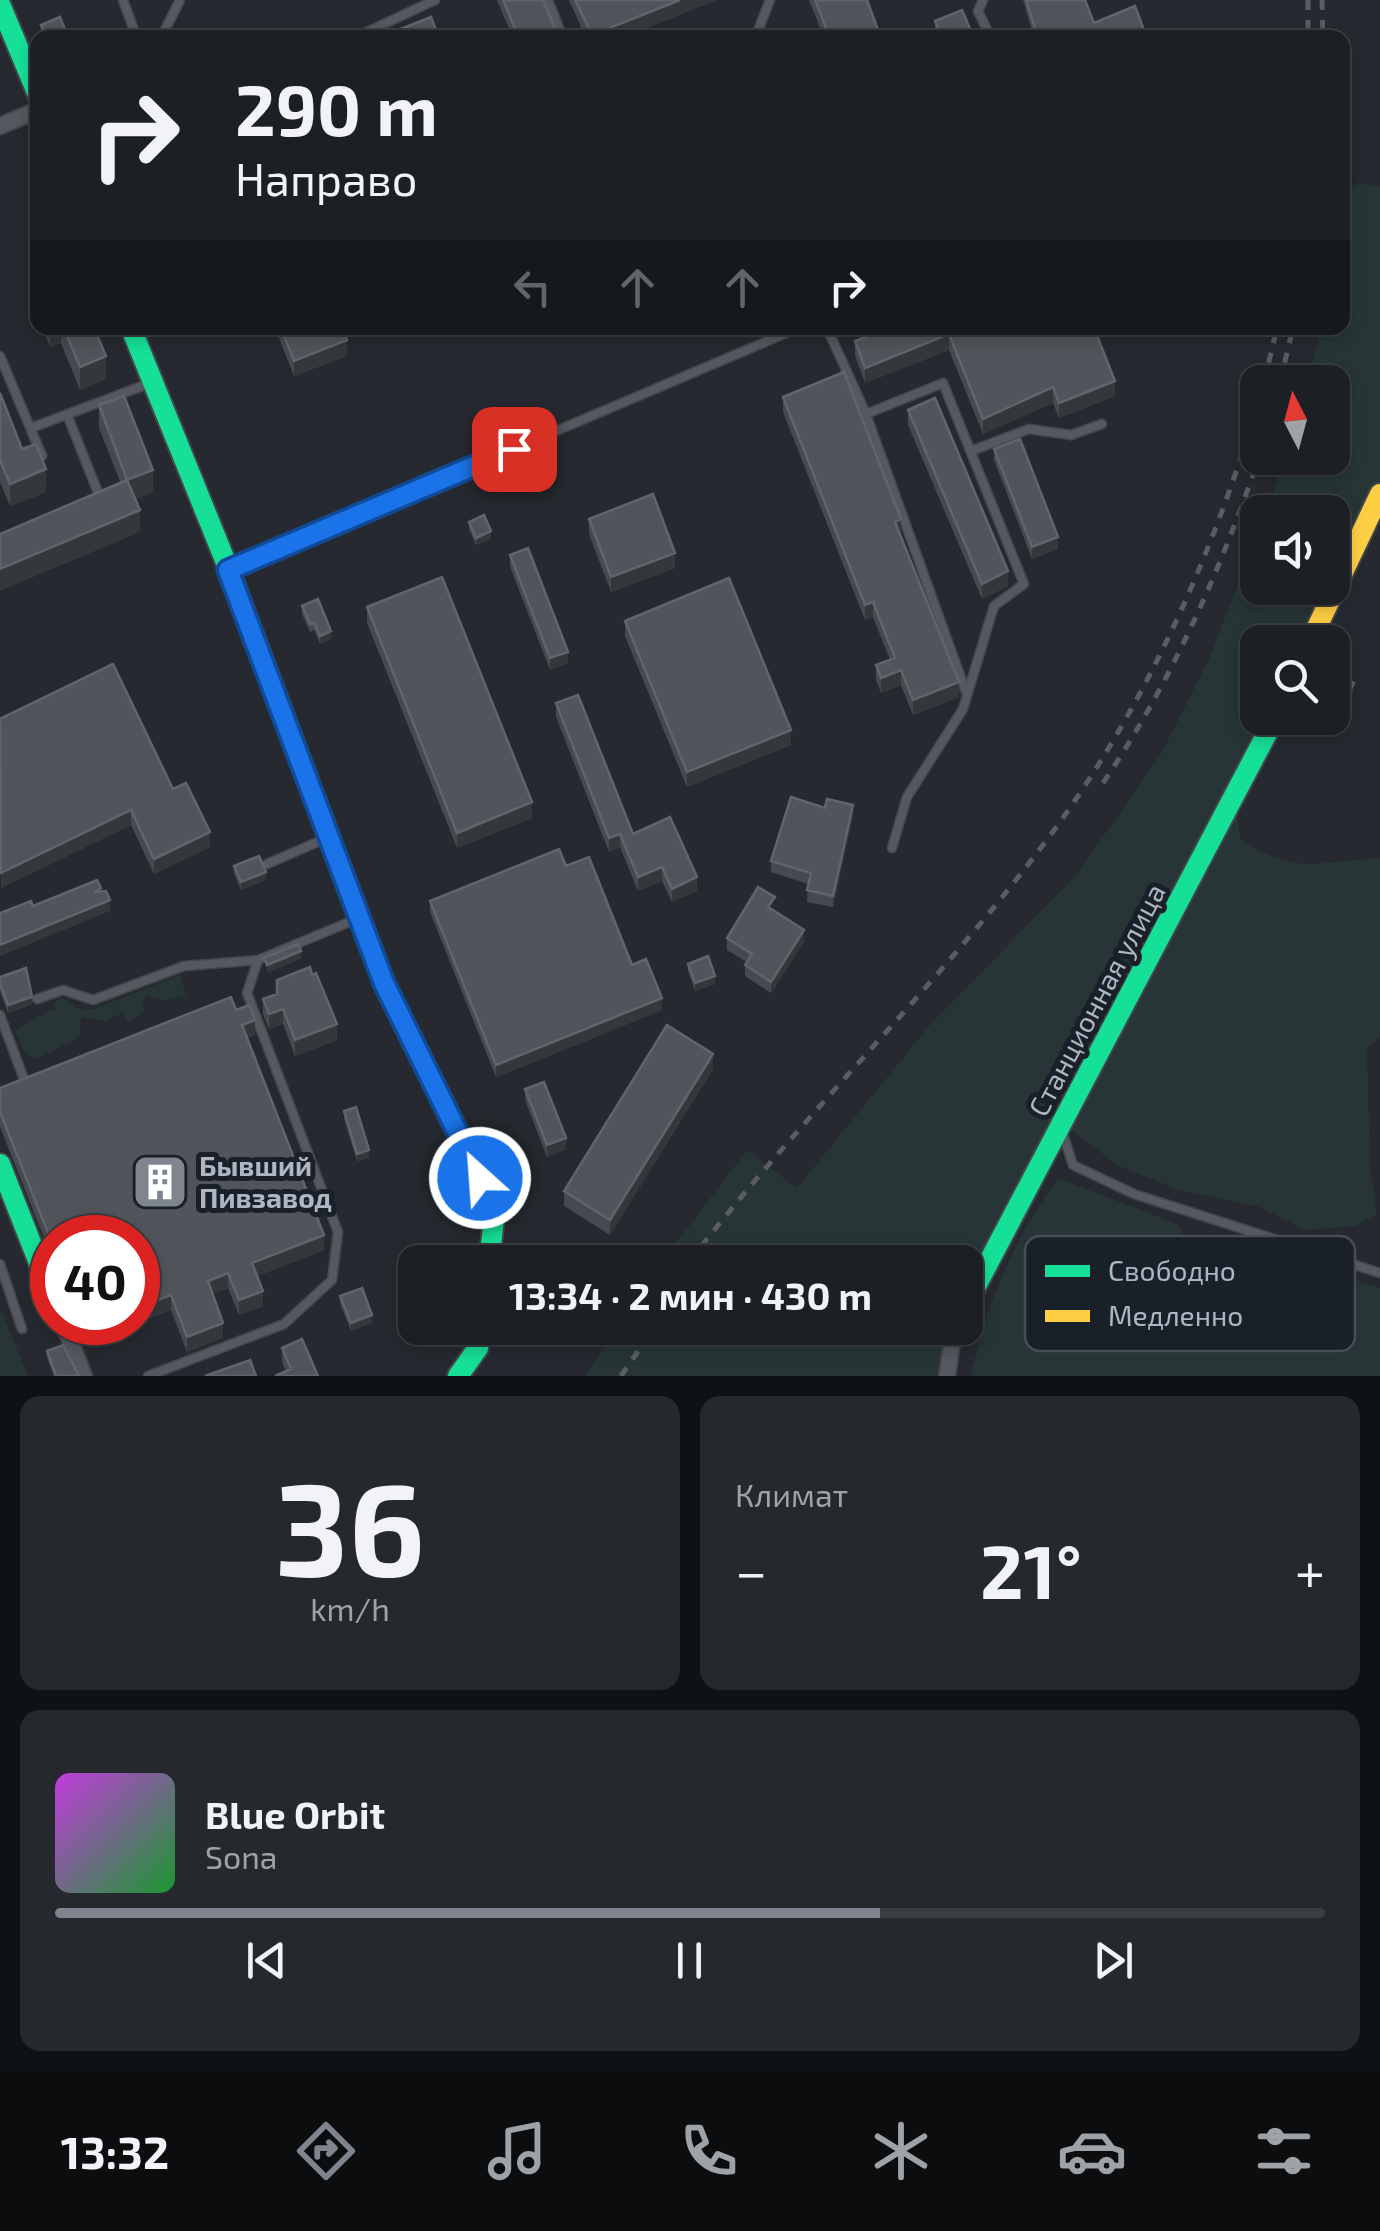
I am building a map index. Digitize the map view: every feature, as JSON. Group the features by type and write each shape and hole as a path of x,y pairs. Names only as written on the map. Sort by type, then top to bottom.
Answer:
{"street":[{"path":"0,4 30,79"},
{"path":"0,126 30,102"},
{"path":"134,335 228,570 384,983 495,1210 491,1245"},
{"path":"1318,625 1380,494"},
{"name":"Станционная улица","path":"983,1273 1266,735"},
{"path":"0,1164 30,1240"},
{"path":"72,1345 84,1376"},
{"path":"458,1376 478,1345"},
{"path":"947,1376 952,1345"}],"lane":[{"path":"123,0 134,30"},
{"path":"165,30 180,0"},
{"path":"371,30 434,0"},
{"path":"548,0 560,30"},
{"path":"758,30 770,0"},
{"path":"983,0 978,11 987,30"},
{"path":"228,570 782,335"},
{"path":"830,335 866,414 967,694"},
{"path":"0,356 42,456"},
{"path":"30,428 68,417 153,382"},
{"path":"866,414 943,383 1024,584 994,606 955,728 908,797 892,848"},
{"path":"68,417 102,503 86,510"},
{"path":"971,452 1029,429 1072,435 1102,424"},
{"path":"267,864 329,838"},
{"path":"37,999 63,990 93,1000 184,966 258,960 360,918"},
{"path":"148,1376 284,1324 332,1280 338,1232 247,993 258,960"},
{"path":"228,1000 247,993"},
{"path":"0,1015 24,1082"},
{"path":"12,1085 43,1074"},
{"path":"1061,1127 1073,1165 1134,1194 1265,1236"},
{"path":"0,1264 22,1329"},
{"path":"1355,1265 1380,1273"}],"shaded area":[{"path":"1360,183 1380,187 1380,479 1350,547 1350,495 1272,495 1279,475 1350,475 1350,365 1312,365 1320,335 1350,335 1350,187"},
{"path":"1240,579 1240,605 1324,605 1315,625 1240,625 1240,735 1266,735 1234,798 1240,838 1276,858 1307,864 1380,858 1380,1038 1367,1047 1370,1169 1377,1214 1355,1226 1306,1230 1257,1206 1179,1190 1117,1165 1056,1118 983,1253 983,1245 675,1245 747,1150 797,1188 929,1026 1077,874 1161,754 1209,659"},
{"path":"180,975 186,995 166,1001 147,996 141,1005 146,1012 128,1022 122,1013 105,1021 81,1017 80,1037 39,1058 26,1055 15,1031 50,1010 55,1012 55,1002 63,998 81,1010 94,1009"},
{"path":"1058,1178 1177,1224 1184,1236 1025,1236 1025,1351 1355,1351 1355,1280 1380,1288 1380,1376 971,1376 1004,1272 1028,1224"},
{"path":"0,1308 28,1376 0,1376"},
{"path":"604,1345 942,1345 937,1376 586,1376"}],"building":[{"path":"503,0 543,0 556,30 516,30"},
{"path":"575,0 680,0 605,30 590,30"},
{"path":"815,0 867,0 878,30 827,30"},
{"path":"1026,0 1085,0 1094,23 1135,6 1144,30 1035,30"},
{"path":"962,10 971,30 939,30 935,21"},
{"path":"60,17 65,30 43,30 41,25"},
{"path":"431,17 436,30 398,30"},
{"path":"67,335 97,335 106,356 80,367"},
{"path":"284,335 345,335 347,340 294,361"},
{"path":"871,335 947,335 865,368 855,341"},
{"path":"949,335 1097,335 1115,381 1059,403 1053,387 983,419"},
{"path":"844,372 901,519 895,522 959,682 913,700 901,670 881,678 876,665 895,658 873,602 865,605 783,397"},
{"path":"0,393 22,449 36,444 46,469 10,484 0,460"},
{"path":"124,396 153,470 127,480 99,405"},
{"path":"935,398 1008,571 982,584 908,410"},
{"path":"1020,439 1058,537 1032,547 994,449"},
{"path":"127,480 140,510 0,569 0,534"},
{"path":"653,494 675,553 611,577 589,519"},
{"path":"484,515 491,531 476,538 469,522"},
{"path":"528,548 568,652 550,658 510,555"},
{"path":"442,577 532,802 457,833 367,607"},
{"path":"729,578 791,730 687,772 625,621"},
{"path":"318,599 331,631 320,636 302,606"},
{"path":"113,664 173,789 186,783 210,832 154,859 131,810 1,873 0,719"},
{"path":"578,695 633,834 670,817 697,877 672,889 662,867 638,877 620,834 609,838 556,703"},
{"path":"791,797 825,808 827,799 853,805 833,896 807,890 811,873 771,861"},
{"path":"559,849 566,866 589,857 632,965 646,959 662,998 496,1065 430,901"},
{"path":"259,856 266,872 241,882 234,866"},
{"path":"97,880 101,888 94,892 106,891 110,900 0,945 0,913 31,901 33,906"},
{"path":"758,887 775,897 768,907 804,930 771,982 745,965 752,954 727,938"},
{"path":"298,944 301,951 267,965 264,958"},
{"path":"708,956 715,976 695,983 688,964"},
{"path":"310,967 337,1024 295,1040 283,1009 269,1014 263,999 277,994 277,980"},
{"path":"26,968 32,997 8,1005 0,977"},
{"name":"Бывший Пивзавод","path":"231,997 236,1010 249,1005 255,1020 242,1025 324,1235 252,1263 263,1291 239,1300 228,1273 208,1281 223,1323 187,1337 171,1295 160,1299 160,1215 41,1215 0,1112 0,1088"},
{"path":"667,1025 713,1054 610,1220 564,1191"},
{"path":"544,1082 566,1138 547,1145 525,1089"},
{"path":"356,1107 369,1150 357,1154 344,1111"},
{"path":"362,1288 372,1315 351,1323 340,1296"},
{"path":"302,1339 318,1376 275,1376 291,1369 282,1348"},
{"path":"63,1345 79,1376 56,1376 47,1351"},
{"path":"250,1360 256,1376 205,1376"}],"railway":[{"path":"1308,0 1308,30"},
{"path":"1322,0 1323,30"},
{"path":"1268,365 1275,335"},
{"path":"1284,365 1291,335"},
{"path":"703,1245 1009,889 1086,784 1147,681 1173,627 1240,460"},
{"path":"1103,783 1151,706 1192,625 1253,475"},
{"path":"621,1376 642,1345"}],"traffic: fast":[{"path":"0,4 30,76"},
{"path":"134,335 229,570 384,983 495,1210 491,1245"},
{"path":"983,1273 1266,735"},
{"path":"0,1164 30,1240"},
{"path":"458,1376 478,1345"}],"traffic: slow":[{"path":"1318,625 1380,494"}],"place":[{"name":"Бывший Пивзавод","path":"160,1182"}],"route":[{"path":"480,1178 384,983 228,570 514,449"}]}
